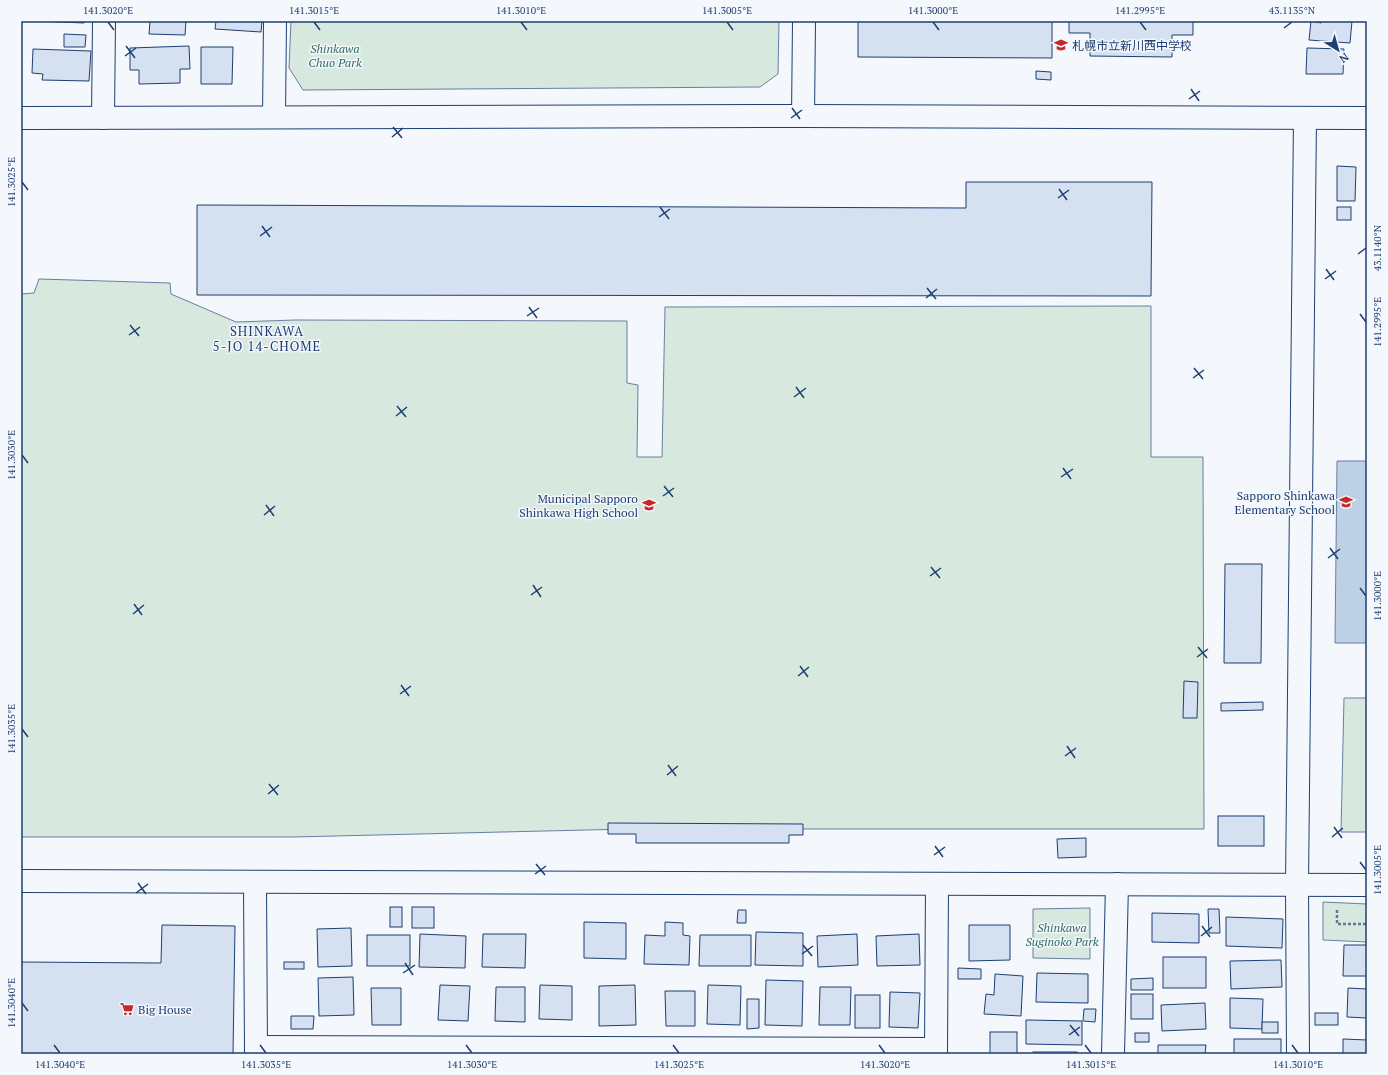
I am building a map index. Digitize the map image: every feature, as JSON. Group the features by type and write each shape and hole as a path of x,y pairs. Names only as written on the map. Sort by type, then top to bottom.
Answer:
{"street":[{"path":"103,118 104,21"},
{"path":"274,118 275,21"},
{"path":"803,116 804,21"},
{"path":"21,118 803,116 1367,118"},
{"path":"1298,1054 1297,885 1305,118"},
{"path":"21,881 1367,885"},
{"path":"255,882 256,1050 433,1051 936,1052 937,884"},
{"path":"1113,1054 1117,884"}],"path":[{"path":"1336,908 1337,924 1367,924"}],"green space":[{"name":"Shinkawa Chuo Park","path":"291,21 779,21 778,74 760,87 303,90 289,68"},
{"name":"Municipal Sapporo Shinkawa High School","path":"39,279 170,283 171,294 236,322 295,320 627,321 627,383 638,385 637,457 662,457 665,307 1151,306 1151,457 1203,457 1204,829 629,829 293,837 21,837 21,294 34,293"},
{"path":"1344,698 1367,698 1367,832 1341,832"},
{"path":"1323,902 1367,904 1367,942 1323,940"},
{"name":"Shinkawa Suginoko Park","path":"1090,908 1090,959 1033,958 1033,909"}],"water":[{"path":"1337,461 1367,461 1367,643 1335,643"}],"building":[{"path":"37,21 84,21 84,23"},
{"path":"150,21 186,21 185,35 149,34"},
{"path":"216,21 262,21 261,32 215,29"},
{"path":"858,21 1052,21 1052,58 858,57"},
{"path":"1069,21 1193,21 1193,35 1172,35 1172,57 1090,56 1090,33 1069,33"},
{"path":"1311,21 1321,23 1321,21 1352,21 1350,43 1309,40"},
{"path":"64,34 86,35 85,47 64,47"},
{"path":"189,46 190,69 180,69 180,83 139,84 139,70 130,70 130,48"},
{"path":"201,47 233,47 232,84 201,84"},
{"path":"1307,48 1344,49 1343,74 1306,74"},
{"path":"33,49 91,51 89,81 42,80 43,74 32,73"},
{"path":"1036,71 1051,72 1051,80 1036,79"},
{"path":"1337,166 1356,167 1355,201 1337,201"},
{"path":"966,182 1152,182 1151,296 197,295 197,205 966,208"},
{"path":"1337,207 1351,207 1351,220 1337,220"},
{"path":"1225,564 1262,564 1261,663 1224,663"},
{"path":"1184,681 1198,682 1197,718 1183,718"},
{"path":"1263,702 1263,710 1221,711 1221,703"},
{"path":"1218,816 1264,816 1264,846 1218,846"},
{"path":"608,823 803,824 803,835 789,835 789,843 636,843 636,834 608,834"},
{"path":"1086,838 1086,857 1058,858 1057,839"},
{"path":"390,907 402,907 402,927 390,927"},
{"path":"412,907 434,907 434,928 412,928"},
{"path":"1208,909 1219,909 1220,933 1209,933"},
{"path":"738,910 746,910 746,923 737,923"},
{"path":"1152,913 1199,914 1199,943 1152,942"},
{"path":"1226,917 1283,919 1282,948 1226,946"},
{"path":"584,922 626,923 626,959 584,958"},
{"path":"665,922 683,923 683,935 690,936 689,965 644,964 645,935 665,936"},
{"name":"Big House","path":"162,925 235,926 233,1054 21,1054 21,962 161,963"},
{"path":"969,925 1010,925 1010,960 969,961"},
{"path":"351,928 352,966 318,967 317,929"},
{"path":"756,932 803,933 803,966 755,965"},
{"path":"420,934 466,936 465,968 419,967"},
{"path":"483,934 526,934 525,968 482,967"},
{"path":"857,934 858,965 818,967 817,936"},
{"path":"919,934 920,965 877,966 876,936"},
{"path":"367,935 410,935 410,966 367,966"},
{"path":"700,935 751,935 751,966 699,966"},
{"path":"1344,945 1367,945 1367,976 1343,976"},
{"path":"1163,957 1206,957 1206,988 1163,988"},
{"path":"1281,960 1282,987 1231,989 1230,961"},
{"path":"284,962 304,962 304,969 284,969"},
{"path":"958,968 981,969 981,979 958,979"},
{"path":"1037,973 1088,974 1088,1003 1036,1002"},
{"path":"995,974 1023,976 1021,1016 984,1014 986,994 994,995"},
{"path":"353,977 354,1015 319,1016 318,978"},
{"path":"1153,978 1153,990 1131,990 1131,979"},
{"path":"766,980 803,981 802,1026 765,1025"},
{"path":"440,985 470,986 468,1021 438,1020"},
{"path":"540,985 572,986 572,1020 539,1019"},
{"path":"635,985 636,1025 599,1026 599,986"},
{"path":"708,985 741,986 740,1025 707,1024"},
{"path":"496,987 525,987 525,1022 495,1021"},
{"path":"820,987 851,987 850,1025 819,1025"},
{"path":"371,988 401,988 401,1025 372,1025"},
{"path":"1348,988 1367,989 1367,1018 1347,1017"},
{"path":"665,991 695,991 695,1026 666,1026"},
{"path":"890,992 920,993 918,1028 889,1027"},
{"path":"1131,994 1153,994 1153,1019 1131,1019"},
{"path":"855,995 880,995 880,1028 855,1028"},
{"path":"1230,998 1263,999 1262,1029 1230,1028"},
{"path":"747,999 759,999 759,1028 747,1029"},
{"path":"1205,1003 1206,1029 1162,1031 1161,1005"},
{"path":"1084,1009 1096,1009 1095,1022 1083,1021"},
{"path":"1315,1013 1338,1013 1338,1025 1315,1025"},
{"path":"291,1016 314,1016 313,1029 291,1029"},
{"path":"1026,1020 1082,1021 1082,1045 1026,1044"},
{"path":"1262,1022 1278,1022 1278,1033 1262,1033"},
{"path":"990,1032 1017,1032 1017,1054 990,1054"},
{"path":"1135,1033 1149,1033 1149,1042 1135,1042"},
{"path":"1234,1039 1281,1039 1281,1054 1234,1054"},
{"path":"1343,1039 1367,1040 1367,1054 1343,1054"},
{"path":"1158,1045 1206,1045 1205,1054 1158,1054"},
{"path":"1033,1052 1077,1052 1077,1054 1033,1054"}],"place":[{"name":"札幌市立新川西中学校","path":"1061,45"},
{"name":"Sapporo Shinkawa Elementary School","path":"1346,502"},
{"name":"Municipal Sapporo Shinkawa High School","path":"649,505"},
{"name":"Big House","path":"127,1009"}],"district":[{"name":"SHINKAWA 5-JO 14-CHOME","path":"267,338"}]}
